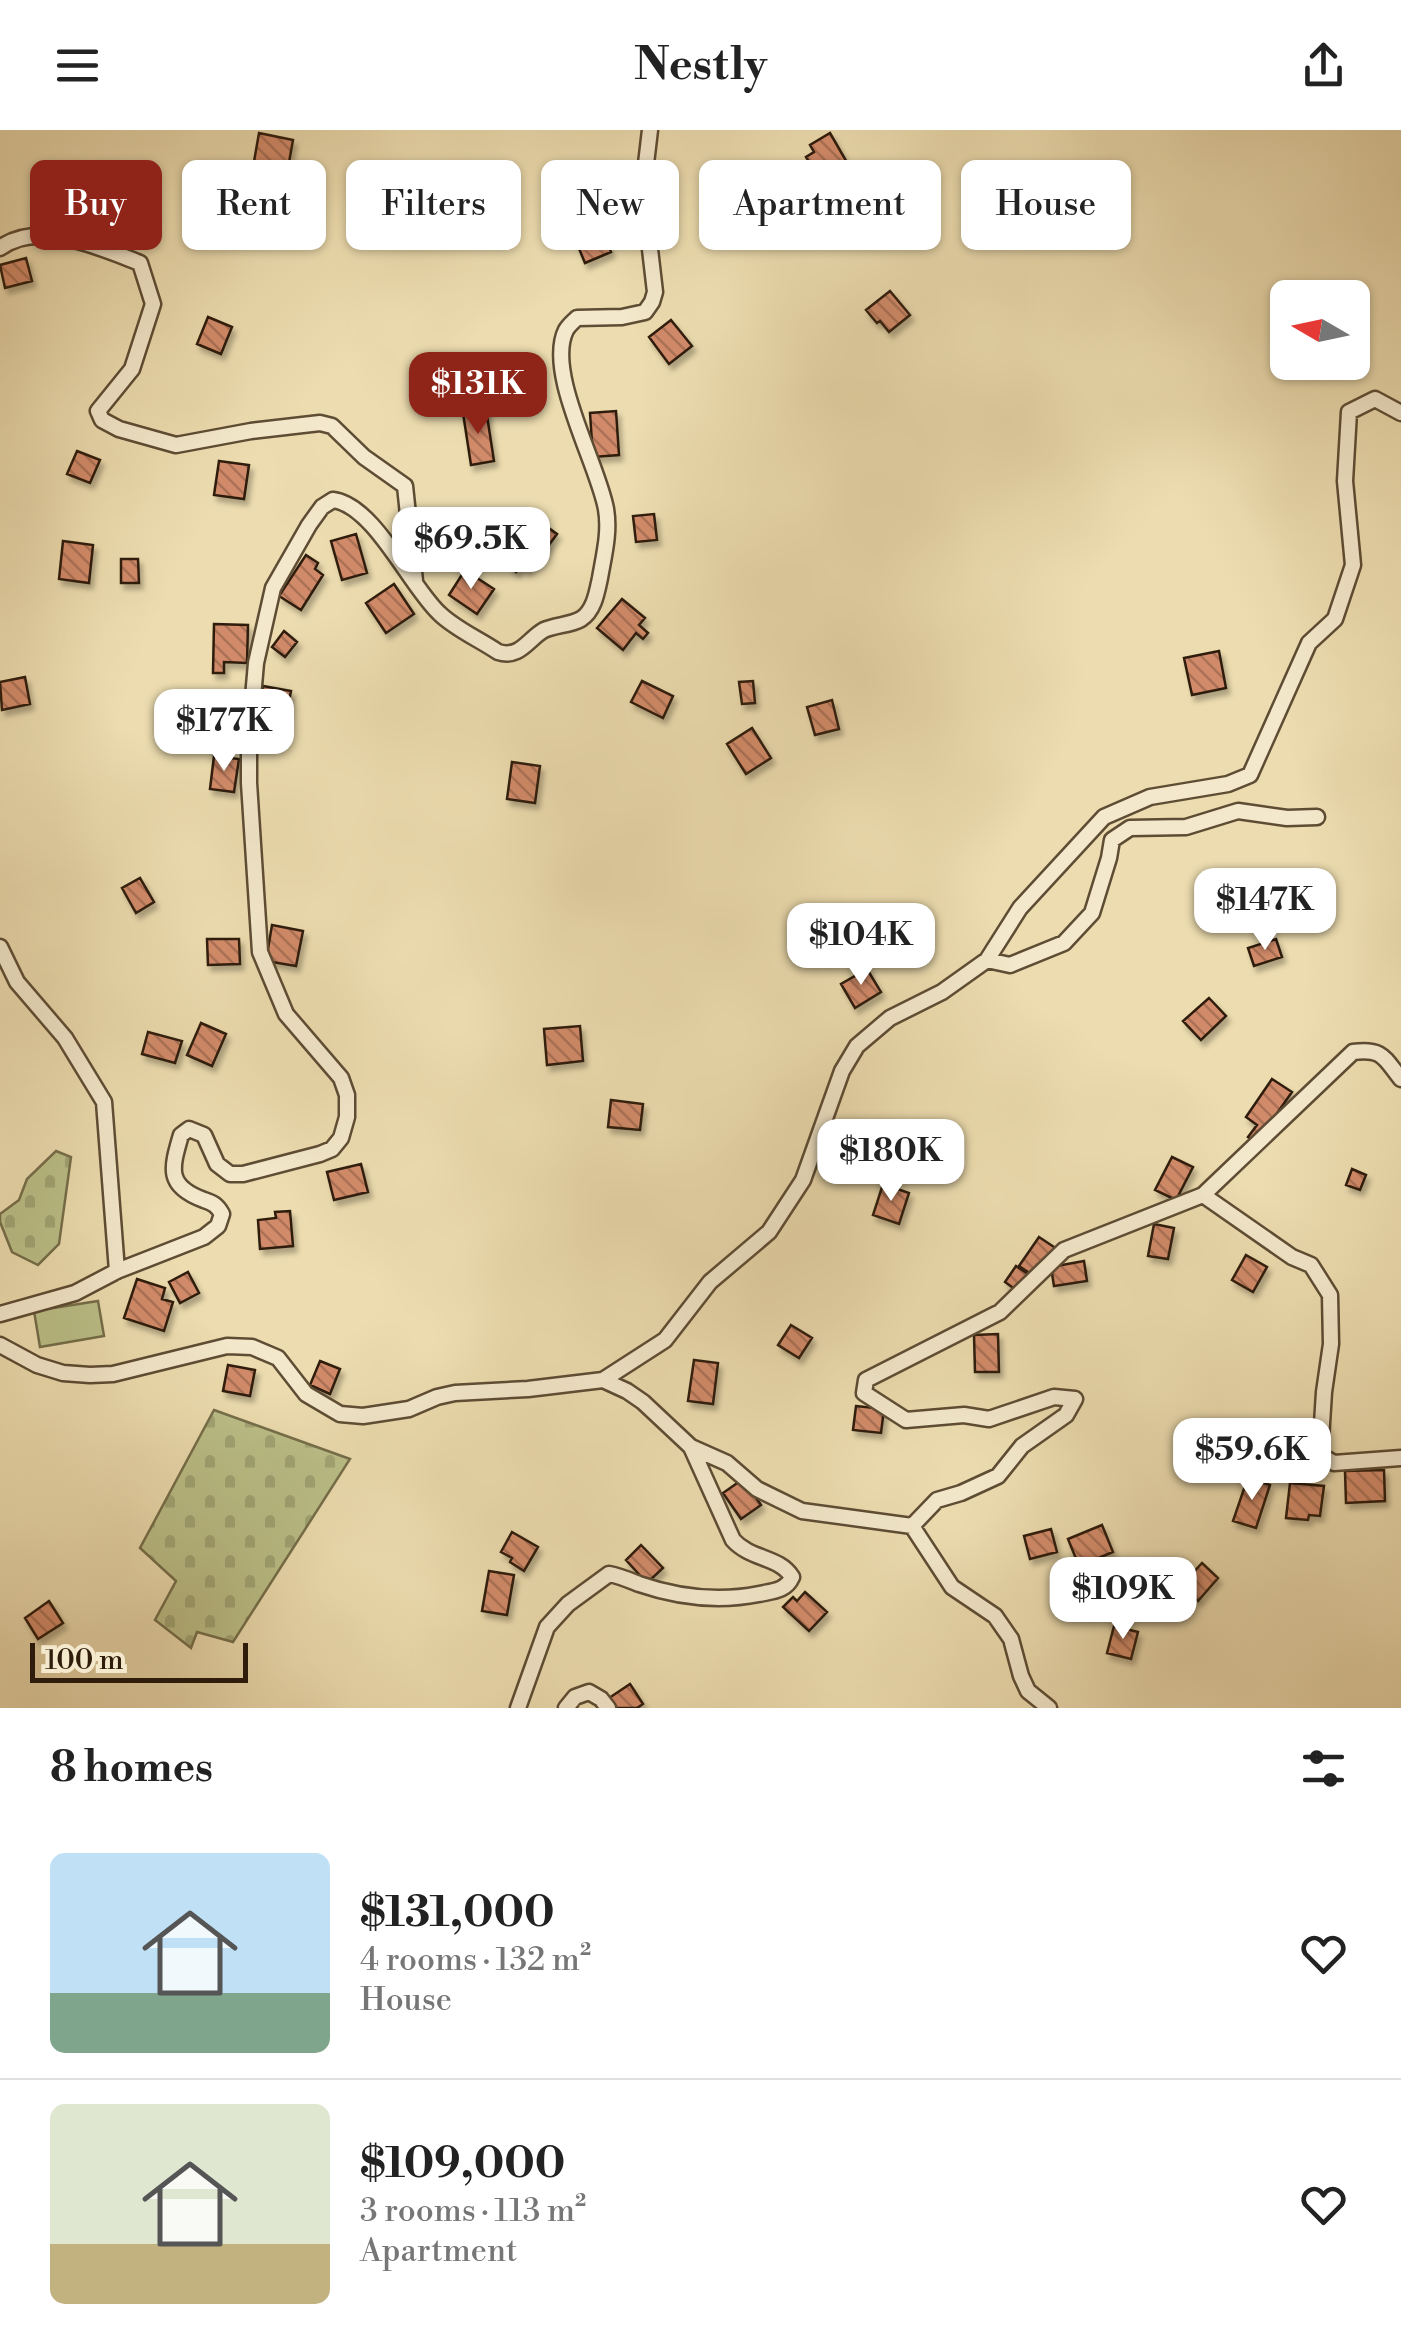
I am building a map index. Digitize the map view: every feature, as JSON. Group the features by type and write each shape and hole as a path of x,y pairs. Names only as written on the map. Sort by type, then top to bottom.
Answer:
{"street":[{"path":"0,1314 75,1293 117,1270 204,1237 218,1226 222,1214 218,1207 188,1194 178,1187 173,1176 181,1135 189,1130 204,1135 217,1164 230,1174 320,1154 341,1138 347,1117 347,1094 341,1078 286,1014 260,952 248,783 249,743 256,663 273,588 309,525 322,507 333,500 351,506 386,542 442,616 498,652 507,655 521,650 545,630 578,621 591,609 608,536 606,507 562,373 562,349 566,330 576,318 645,312 652,302 642,189 650,130"},
{"path":"0,248 12,239 49,236 88,243 140,263 153,304 132,370 98,411 102,420 119,429 176,445 268,429 320,423 332,426 364,457 405,486 415,581"},
{"path":"0,1345 38,1364 90,1375 113,1374 227,1346 252,1347 278,1358 306,1394 340,1414 363,1416 410,1409 455,1394 603,1380 665,1340 710,1282 769,1232 803,1180 842,1071 857,1046 890,1018 942,992 987,960 1020,908 1104,818 1150,797 1228,784 1250,775 1310,643 1335,618 1353,565 1345,481 1349,412 1375,399 1401,412"},
{"path":"987,960 1010,965 1064,943 1092,913 1112,840 1130,828 1186,827 1238,811 1287,818 1317,817"},
{"path":"0,947 17,982 65,1038 104,1102 117,1270"},
{"path":"912,1526 937,1500 998,1476 1022,1446 1066,1415 1075,1399 1054,1398 989,1419 964,1415 906,1420 864,1393 866,1380 1000,1312 1064,1250 1203,1195 1353,1052 1370,1050 1382,1056 1401,1079"},
{"path":"1203,1195 1311,1266 1330,1295 1331,1344 1320,1454 1334,1463 1401,1458"},
{"path":"603,1380 628,1391 691,1447 727,1463 757,1490 802,1511 912,1526 952,1587 995,1616 1011,1639 1028,1690 1049,1708"},
{"path":"518,1708 547,1627 568,1604 609,1574 701,1598 744,1597 786,1588 791,1582 786,1568 755,1556 734,1540 691,1447"},
{"path":"566,1708 575,1697 589,1692 608,1708"}],"green space":[{"path":"56,1151 71,1157 59,1244 38,1265 12,1252 0,1214 19,1200 27,1179"},
{"path":"98,1301 104,1336 40,1347 34,1311"},
{"path":"214,1410 350,1459 233,1642 197,1632 191,1648 155,1620 176,1581 140,1548"}],"building":[{"path":"259,133 293,140 289,160 254,160"},
{"path":"830,133 846,160 808,160 806,157 814,152 810,145"},
{"path":"580,250 610,250 611,252 585,263"},
{"path":"26,258 32,281 5,288 0,265"},
{"path":"890,291 910,315 889,332 866,310"},
{"path":"208,317 232,327 221,354 197,344"},
{"path":"671,320 692,346 669,364 649,337"},
{"path":"486,409 494,461 471,465 463,413"},
{"path":"616,411 619,455 593,457 590,413"},
{"path":"77,451 100,460 90,483 67,474"},
{"path":"219,461 249,465 244,499 214,495"},
{"path":"654,514 657,540 636,542 633,516"},
{"path":"535,518 557,534 537,561 515,545"},
{"path":"356,534 367,573 342,580 331,541"},
{"path":"63,541 93,545 89,583 59,579"},
{"path":"522,551 534,562 527,570 522,565 516,572 509,566"},
{"path":"306,555 318,563 315,569 323,575 301,610 279,596"},
{"path":"121,559 138,559 139,583 121,583"},
{"path":"465,570 494,589 477,614 449,595"},
{"path":"394,584 414,614 386,633 366,603"},
{"path":"622,599 645,618 639,625 648,633 643,639 636,633 623,650 597,628"},
{"path":"214,624 248,625 247,663 224,662 224,673 213,673"},
{"path":"284,631 297,642 285,657 272,647"},
{"path":"1219,651 1226,688 1192,695 1184,658"},
{"path":"25,677 30,704 2,710 0,682"},
{"path":"642,681 673,696 663,718 631,702"},
{"path":"753,681 755,703 742,704 739,682"},
{"path":"263,686 291,691 283,731 255,726"},
{"path":"832,700 839,729 815,735 807,707"},
{"path":"752,728 771,758 746,774 727,744"},
{"path":"214,756 239,759 234,792 210,789"},
{"path":"512,762 540,766 535,803 507,799"},
{"path":"140,878 154,902 136,913 122,888"},
{"path":"272,925 303,931 296,966 266,961"},
{"path":"207,939 239,939 240,964 208,965"},
{"path":"1276,939 1282,957 1254,966 1248,948"},
{"path":"867,969 881,992 855,1008 841,984"},
{"path":"1209,998 1226,1016 1201,1040 1183,1021"},
{"path":"201,1023 226,1034 212,1066 187,1055"},
{"path":"580,1026 583,1061 547,1065 544,1029"},
{"path":"148,1032 182,1041 175,1063 142,1054"},
{"path":"1272,1079 1292,1092 1256,1143 1248,1137 1257,1125 1246,1117"},
{"path":"611,1100 643,1104 640,1130 608,1127"},
{"path":"1172,1157 1193,1167 1176,1200 1155,1190"},
{"path":"361,1164 368,1192 334,1200 327,1172"},
{"path":"1352,1169 1366,1175 1360,1190 1346,1185"},
{"path":"883,1184 909,1193 899,1224 873,1215"},
{"path":"290,1211 293,1246 260,1249 258,1220 276,1218 275,1212"},
{"path":"1154,1224 1174,1228 1168,1259 1148,1256"},
{"path":"1039,1237 1057,1249 1044,1269 1037,1265 1031,1274 1019,1266"},
{"path":"1246,1255 1267,1267 1253,1292 1232,1280"},
{"path":"1084,1261 1087,1281 1054,1286 1051,1267"},
{"path":"1016,1266 1028,1274 1016,1290 1005,1282"},
{"path":"188,1272 199,1293 180,1303 169,1282"},
{"path":"137,1279 165,1288 162,1299 173,1302 164,1331 124,1318"},
{"path":"791,1325 812,1338 799,1358 778,1345"},
{"path":"998,1334 999,1372 975,1372 974,1335"},
{"path":"694,1360 718,1363 713,1404 688,1401"},
{"path":"320,1361 340,1369 330,1394 310,1385"},
{"path":"228,1365 255,1370 250,1396 223,1391"},
{"path":"856,1406 884,1409 881,1433 853,1430"},
{"path":"1384,1470 1385,1501 1346,1503 1345,1471"},
{"path":"1248,1477 1270,1485 1256,1528 1233,1521"},
{"path":"743,1479 761,1505 741,1519 723,1493"},
{"path":"1290,1483 1324,1486 1320,1516 1309,1515 1308,1520 1286,1518"},
{"path":"1102,1525 1113,1552 1079,1566 1068,1539"},
{"path":"1051,1529 1057,1552 1030,1559 1024,1536"},
{"path":"512,1532 538,1547 524,1571 501,1552"},
{"path":"641,1545 663,1568 647,1583 626,1560"},
{"path":"1202,1563 1218,1578 1198,1601 1181,1586"},
{"path":"489,1571 514,1575 507,1615 482,1611"},
{"path":"805,1592 827,1612 809,1631 783,1607"},
{"path":"49,1601 63,1623 38,1639 25,1618"},
{"path":"1114,1626 1138,1632 1131,1659 1107,1653"},
{"path":"630,1684 643,1704 637,1708 611,1708 606,1700"}]}
